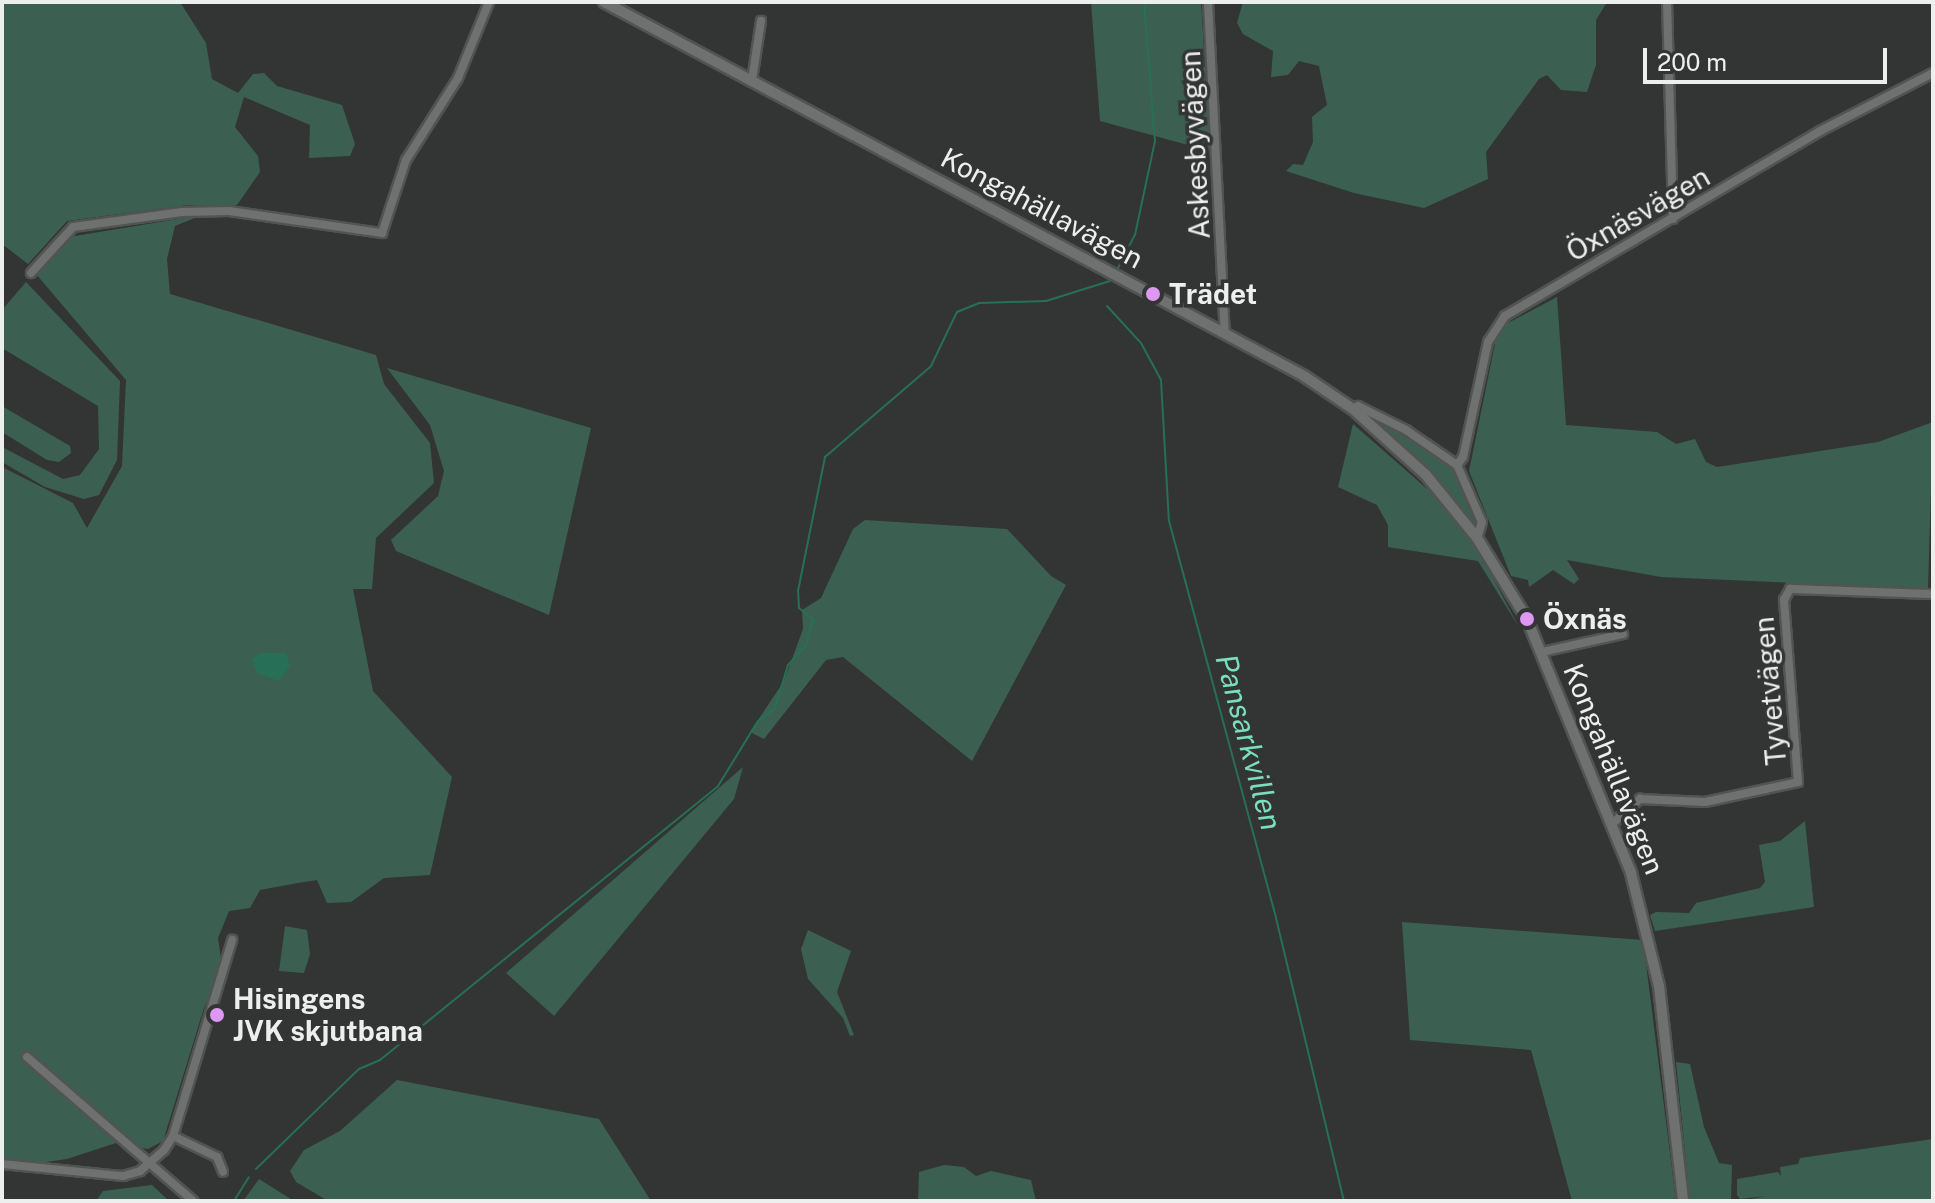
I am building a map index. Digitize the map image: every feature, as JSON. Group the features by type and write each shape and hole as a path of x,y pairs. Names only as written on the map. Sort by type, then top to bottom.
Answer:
{"street":[{"path":"31,273 73,227 182,212 229,211 382,233 406,160 458,78 489,2"},
{"name":"Askesbyvägen","path":"1208,2 1225,333"},
{"path":"1667,2 1673,219"},
{"name":"Kongahällavägen","path":"610,3 1225,333 1353,409 1418,466 1477,538 1542,652 1640,901 1656,968 1683,1201"},
{"path":"752,80 761,21"},
{"name":"Öxnäsvägen","path":"1457,465 1463,457 1488,342 1498,322 1820,131 1933,73"},
{"path":"1353,409 1358,406 1406,430 1457,465 1482,522 1477,538"},
{"name":"Tyvetvägen","path":"1612,824 1640,799 1705,802 1798,782 1784,600 1790,589 1933,594"},
{"path":"1542,652 1623,634"},
{"path":"2,1164 114,1177 132,1175 149,1163 173,1136 232,940"},
{"path":"27,1057 193,1201"},
{"path":"173,1136 217,1157 223,1172"}],"shaded area":[{"path":"2,2 180,2 206,43 212,79 238,93 253,74 264,73 277,86 342,105 355,144 350,156 309,158 310,125 244,97 235,127 258,156 260,172 237,205 188,205 67,221 28,264 2,244"},
{"path":"1091,2 1201,2 1210,151 1100,121"},
{"path":"1243,2 1607,2 1596,20 1596,65 1587,92 1561,90 1547,75 1539,79 1486,152 1488,179 1424,208 1354,193 1286,171 1293,164 1303,165 1313,142 1312,117 1327,105 1319,66 1299,61 1288,75 1271,77 1273,51 1243,34 1237,23"},
{"path":"202,215 175,226 167,259 170,294 376,355 384,384 430,443 434,483 376,538 372,589 353,589 373,691 452,777 430,875 384,878 351,902 327,903 317,880 298,883 260,890 250,908 229,911 218,938 222,966 204,1008 163,1141 148,1149 116,1143 67,1159 31,1164 2,1159 2,467 73,503 87,528 122,466 126,380 36,274 69,237"},
{"path":"26,282 120,381 117,460 99,495 84,499 45,487 2,462 2,447 63,479 80,475 99,449 98,406 2,348 2,310"},
{"path":"1557,297 1566,425 1657,432 1676,444 1695,439 1706,462 1717,467 1878,442 1933,422 1928,589 1661,577 1567,560 1579,579 1574,584 1553,570 1529,587 1528,580 1511,576 1469,471 1496,339 1506,324"},
{"path":"387,368 591,428 549,615 396,551 391,540 438,496 444,471 430,425"},
{"path":"2,406 70,446 71,453 59,462 47,460 2,432"},
{"path":"1370,414 1447,461 1459,476 1479,523 1476,528 1430,471"},
{"path":"1353,424 1433,494 1478,550 1520,629 1478,561 1388,547 1388,525 1377,505 1338,487"},
{"path":"865,520 1007,529 1051,576 1066,585 972,761 843,657 826,660 764,739 750,732 784,681 803,629 802,610 821,598 853,529"},
{"path":"260,653 286,653 290,666 279,681 257,673 252,659"},
{"path":"743,767 734,799 554,1016 506,973"},
{"path":"1805,821 1814,907 1655,931 1650,915 1656,912 1689,913 1696,903 1760,888 1765,882 1759,845 1780,841"},
{"path":"1402,922 1643,940 1676,1201 1572,1201 1531,1050 1410,1040"},
{"path":"285,926 307,930 310,954 304,973 279,971"},
{"path":"808,930 851,951 837,992 854,1035 850,1036 843,1018 808,979 801,949"},
{"path":"1676,1062 1690,1064 1704,1127 1719,1163 1732,1165 1731,1201 1690,1201"},
{"path":"397,1080 599,1119 651,1201 328,1201 296,1182 290,1171 304,1150 340,1131"},
{"path":"1933,1139 1933,1201 1741,1201 1766,1196 1740,1199 1737,1195 1737,1179 1778,1172 1781,1176 1780,1167 1798,1164 1800,1158"},
{"path":"944,1165 964,1167 976,1176 991,1171 1031,1180 1036,1201 918,1201 919,1172"},
{"path":"259,1179 294,1201 243,1201"},
{"path":"152,1185 169,1201 96,1201 103,1191"}],"waterway":[{"path":"1118,268 1135,235 1155,141 1144,2"},
{"path":"256,1169 359,1069 380,1060 718,786 758,721 775,708 788,665 806,646 813,619 799,608 798,591 825,457 931,366 957,312 979,303 1046,301 1110,281"},
{"name":"Pansarkvillen","path":"1107,306 1141,343 1161,380 1169,521 1276,918 1344,1201"},
{"path":"234,1201 249,1177"}],"place":[{"name":"Trädet","path":"1153,294"},
{"name":"Öxnäs","path":"1527,619"},
{"name":"Hisingens JVK skjutbana","path":"217,1015"}]}
